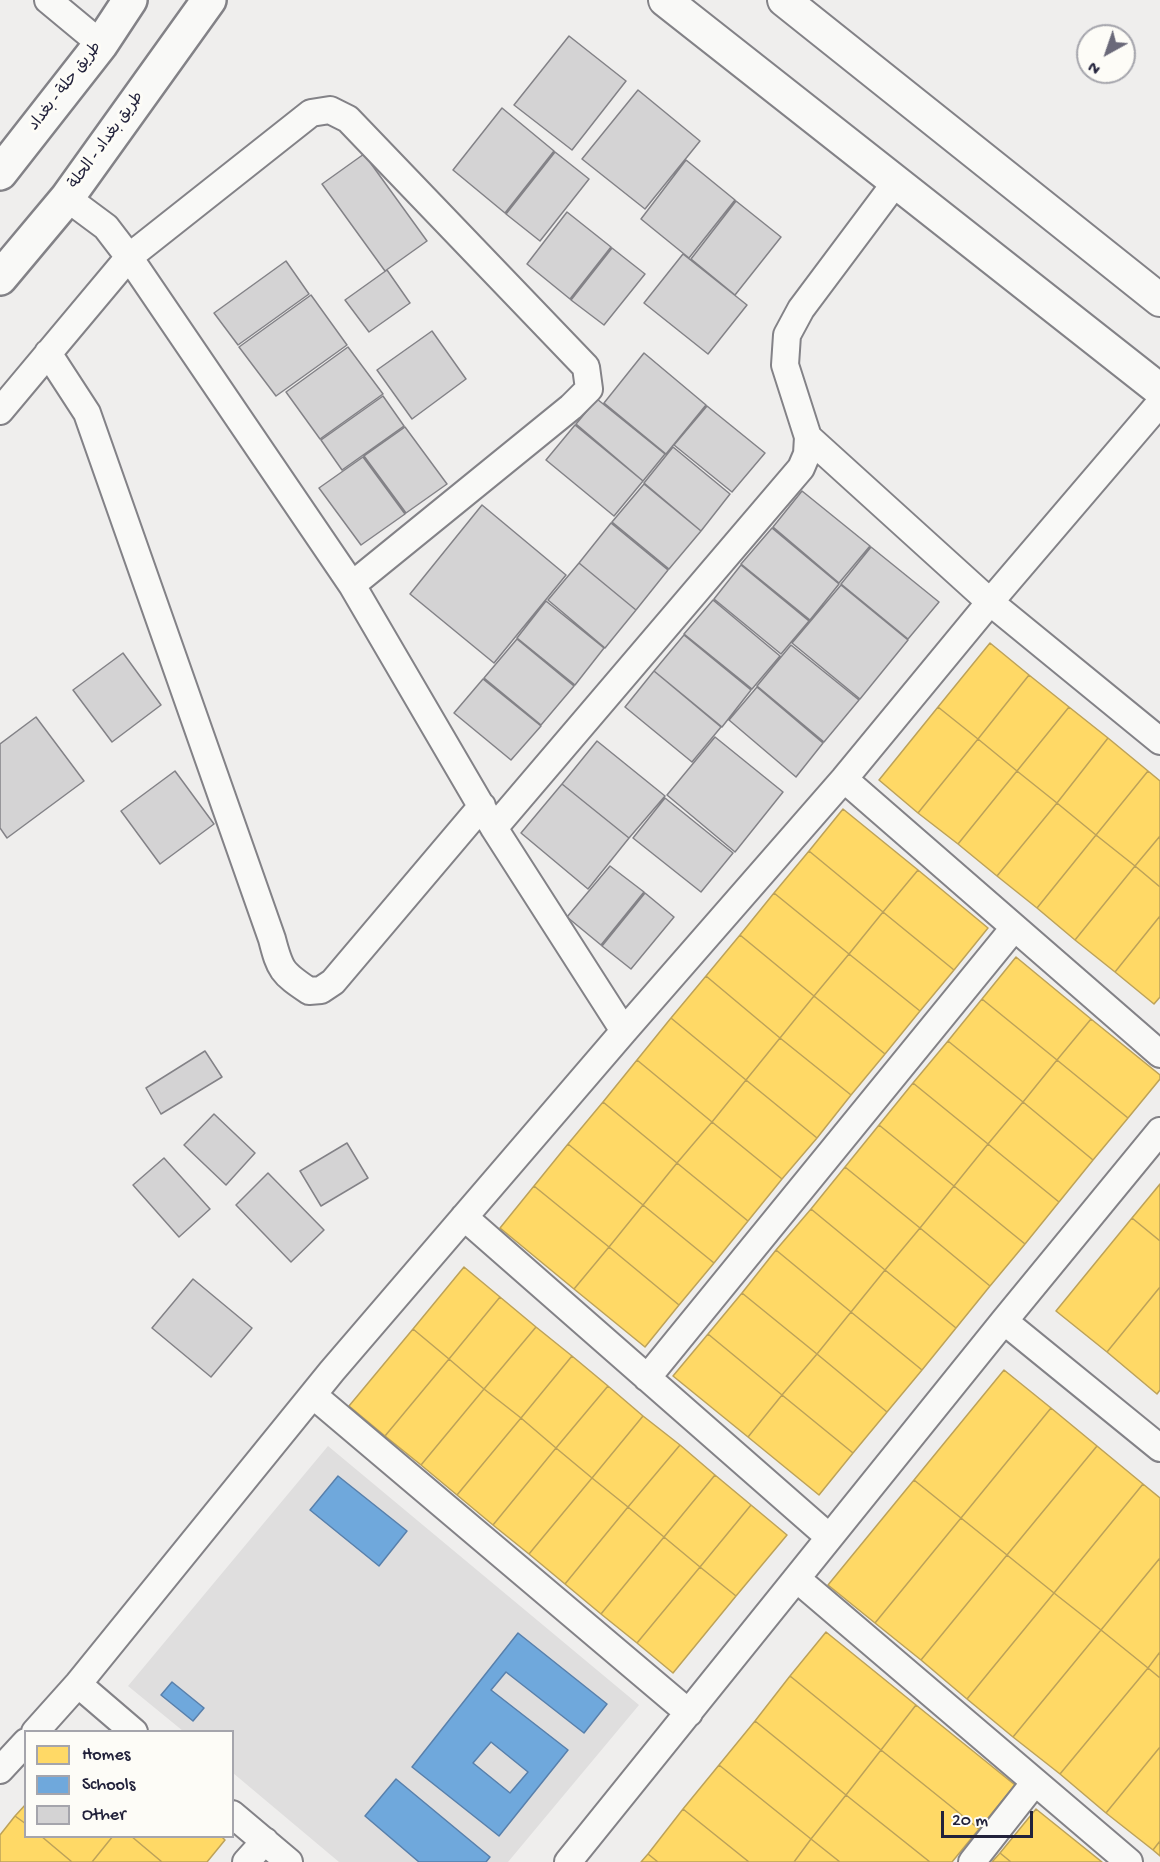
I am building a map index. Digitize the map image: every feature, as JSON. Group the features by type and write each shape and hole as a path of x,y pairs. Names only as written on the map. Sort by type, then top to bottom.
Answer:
{"main road":[{"name":"طريق حلة - بغداد","path":"0,173 101,44 130,0"},
{"name":"طريق بغداد - الحلة","path":"0,278 67,198 209,0"}],"street":[{"path":"48,0 101,44"},
{"path":"665,0 1160,390"},
{"path":"784,0 1160,300"},
{"path":"0,411 129,257 311,113 330,111 348,119 586,367 590,390 352,585"},
{"path":"48,353 87,413 279,965 292,980 309,991 321,990 333,982 488,817 801,468 807,454 808,437 785,365 787,335 801,309 896,182"},
{"path":"67,198 106,227 129,257 352,585 488,817 624,1031"},
{"path":"36,1730 78,1684 313,1395 844,778 1160,403"},
{"path":"808,437 990,602 1160,741"},
{"path":"844,778 1160,1054"},
{"path":"647,1378 1014,928"},
{"path":"568,1862 1160,1131"},
{"path":"465,1217 830,1538"},
{"path":"1004,1321 1160,1448"},
{"path":"313,1395 689,1713"},
{"path":"797,1579 1129,1862"},
{"path":"78,1684 133,1730"},
{"path":"0,1770 24,1744"},
{"path":"972,1862 1035,1782"},
{"path":"234,1816 290,1862"},
{"path":"246,1862 265,1841"}],"shaded area":[{"path":"328,1446 639,1705 508,1862 339,1862 234,1774 234,1730 182,1730 128,1686"}],"building: Homes":[{"path":"990,643 1029,675 978,739 938,707"},
{"path":"1029,675 1069,707 1017,771 978,739"},
{"path":"938,707 978,739 918,813 879,780"},
{"path":"1069,707 1108,738 1057,803 1017,771"},
{"path":"1108,738 1148,771 1096,835 1057,803"},
{"path":"978,739 1017,771 958,844 918,813"},
{"path":"1017,771 1057,803 997,876 958,844"},
{"path":"1148,771 1160,781 1160,836 1135,866 1096,835"},
{"path":"1057,803 1096,835 1037,908 997,876"},
{"path":"843,809 918,870 883,912 809,851"},
{"path":"1096,835 1135,866 1075,940 1037,908"},
{"path":"1160,836 1160,887 1135,866"},
{"path":"809,851 883,912 849,954 774,893"},
{"path":"1135,866 1160,887 1160,916 1115,972 1075,940"},
{"path":"918,870 988,928 954,970 883,912"},
{"path":"774,893 849,954 814,996 740,935"},
{"path":"883,912 954,970 920,1011 849,954"},
{"path":"1160,916 1160,997 1154,1004 1115,972"},
{"path":"740,935 814,996 780,1038 706,976"},
{"path":"849,954 920,1011 885,1054 814,996"},
{"path":"1016,957 1091,1019 1057,1060 982,999"},
{"path":"706,976 780,1038 746,1080 671,1018"},
{"path":"814,996 885,1054 851,1095 780,1038"},
{"path":"982,999 1057,1060 1023,1102 948,1041"},
{"path":"671,1018 746,1080 712,1122 637,1060"},
{"path":"1091,1019 1160,1075 1160,1079 1128,1118 1057,1060"},
{"path":"780,1038 851,1095 817,1138 746,1080"},
{"path":"948,1041 1023,1102 988,1144 913,1083"},
{"path":"637,1060 712,1122 677,1163 603,1102"},
{"path":"1057,1060 1128,1118 1093,1160 1023,1102"},
{"path":"746,1080 817,1138 782,1179 712,1122"},
{"path":"913,1083 988,1144 954,1186 879,1125"},
{"path":"603,1102 677,1163 643,1205 568,1144"},
{"path":"1023,1102 1093,1160 1059,1202 988,1144"},
{"path":"712,1122 782,1179 748,1221 677,1163"},
{"path":"879,1125 954,1186 920,1228 845,1167"},
{"path":"568,1144 643,1205 609,1247 534,1186"},
{"path":"988,1144 1059,1202 1025,1244 954,1186"},
{"path":"677,1163 748,1221 714,1263 643,1205"},
{"path":"845,1167 920,1228 885,1270 811,1209"},
{"path":"1160,1184 1160,1241 1132,1218"},
{"path":"534,1186 609,1247 574,1289 500,1228"},
{"path":"954,1186 1025,1244 990,1286 920,1228"},
{"path":"643,1205 714,1263 679,1305 609,1247"},
{"path":"811,1209 885,1270 851,1312 776,1250"},
{"path":"1132,1218 1160,1241 1160,1287 1107,1352 1056,1311"},
{"path":"920,1228 990,1286 956,1328 885,1270"},
{"path":"609,1247 679,1305 645,1347 574,1289"},
{"path":"776,1250 851,1312 817,1354 742,1293"},
{"path":"464,1267 500,1297 449,1359 413,1329"},
{"path":"885,1270 956,1328 922,1370 851,1312"},
{"path":"1160,1287 1160,1390 1157,1394 1107,1352"},
{"path":"742,1293 817,1354 782,1395 708,1334"},
{"path":"500,1297 536,1327 484,1389 449,1359"},
{"path":"851,1312 922,1370 887,1412 817,1354"},
{"path":"536,1327 572,1356 521,1418 484,1389"},
{"path":"413,1329 449,1359 385,1436 349,1406"},
{"path":"708,1334 782,1395 748,1437 673,1376"},
{"path":"817,1354 887,1412 853,1453 782,1395"},
{"path":"572,1356 608,1386 556,1448 521,1418"},
{"path":"449,1359 484,1389 421,1465 385,1436"},
{"path":"1004,1370 1051,1408 961,1518 914,1480"},
{"path":"608,1386 643,1416 592,1478 556,1448"},
{"path":"484,1389 521,1418 457,1495 421,1465"},
{"path":"782,1395 853,1453 819,1495 748,1437"},
{"path":"1051,1408 1097,1446 1007,1555 961,1518"},
{"path":"643,1416 680,1445 628,1507 592,1478"},
{"path":"521,1418 556,1448 493,1525 457,1495"},
{"path":"680,1445 715,1475 664,1537 628,1507"},
{"path":"1097,1446 1143,1484 1054,1593 1007,1555"},
{"path":"556,1448 592,1478 529,1554 493,1525"},
{"path":"715,1475 751,1505 700,1567 664,1537"},
{"path":"592,1478 628,1507 565,1584 529,1554"},
{"path":"914,1480 961,1518 875,1623 828,1585"},
{"path":"1143,1484 1160,1498 1160,1558 1101,1630 1054,1593"},
{"path":"751,1505 787,1535 736,1596 700,1567"},
{"path":"628,1507 664,1537 601,1614 565,1584"},
{"path":"961,1518 1007,1555 921,1660 875,1623"},
{"path":"664,1537 700,1567 637,1643 601,1614"},
{"path":"1007,1555 1054,1593 967,1699 921,1660"},
{"path":"1160,1558 1160,1652 1148,1668 1101,1630"},
{"path":"700,1567 736,1596 673,1673 637,1643"},
{"path":"1054,1593 1101,1630 1013,1737 967,1699"},
{"path":"1101,1630 1148,1668 1060,1774 1013,1737"},
{"path":"826,1632 916,1705 881,1750 790,1676"},
{"path":"1160,1652 1160,1678 1148,1668"},
{"path":"1148,1668 1160,1678 1160,1747 1106,1813 1060,1774"},
{"path":"790,1676 881,1750 846,1795 755,1721"},
{"path":"916,1705 1015,1785 979,1829 881,1750"},
{"path":"755,1721 846,1795 811,1839 719,1765"},
{"path":"1160,1747 1160,1841 1153,1850 1106,1813"},
{"path":"881,1750 979,1829 952,1862 930,1862 846,1795"},
{"path":"719,1765 811,1839 794,1862 749,1862 683,1809"},
{"path":"846,1795 930,1862 840,1862 811,1839"},
{"path":"24,1806 24,1823 15,1816"},
{"path":"683,1809 749,1862 658,1862 648,1854"},
{"path":"1036,1809 1102,1862 1011,1862 1000,1853"},
{"path":"15,1816 24,1823 24,1838 43,1838 72,1862 0,1862 0,1835"},
{"path":"43,1838 111,1838 92,1862 72,1862"},
{"path":"111,1838 133,1838 162,1862 92,1862"},
{"path":"133,1838 223,1838 225,1840 207,1862 162,1862"},
{"path":"811,1839 840,1862 794,1862"},
{"path":"1160,1841 1160,1856 1153,1850"},
{"path":"1000,1853 1011,1862 992,1862"},
{"path":"648,1854 658,1862 641,1862"}],"building: Schools":[{"path":"338,1476 407,1531 379,1566 310,1510"},
{"path":"518,1633 607,1704 584,1733 506,1672 491,1690 568,1750 499,1836 412,1767","holes":["491,1742 528,1772 510,1793 473,1763"]},
{"path":"172,1682 204,1708 193,1721 161,1695"},
{"path":"396,1779 490,1857 486,1862 419,1862 365,1816"}],"building: Other":[{"path":"569,36 626,81 572,150 514,105"},
{"path":"638,90 700,141 645,209 582,159"},
{"path":"502,108 554,151 505,213 453,170"},
{"path":"555,152 589,179 540,241 506,214"},
{"path":"364,154 427,241 385,271 322,184"},
{"path":"686,160 735,200 689,258 641,219"},
{"path":"736,201 781,237 735,295 691,259"},
{"path":"567,212 611,247 570,299 527,264"},
{"path":"612,248 645,274 604,325 571,300"},
{"path":"683,254 747,305 708,354 644,303"},
{"path":"286,261 309,294 238,345 214,313"},
{"path":"387,270 410,303 369,332 345,300"},
{"path":"311,295 347,345 276,396 239,347"},
{"path":"432,331 466,379 412,419 377,370"},
{"path":"348,347 383,394 320,439 286,392"},
{"path":"644,353 706,405 666,454 604,403"},
{"path":"383,396 404,426 342,470 321,440"},
{"path":"597,399 665,454 643,481 576,424"},
{"path":"707,406 765,453 732,492 674,445"},
{"path":"575,425 643,481 614,516 546,460"},
{"path":"405,427 447,484 406,513 364,456"},
{"path":"673,447 730,494 701,531 644,483"},
{"path":"363,457 405,514 361,545 319,488"},
{"path":"644,484 701,531 669,569 612,522"},
{"path":"802,491 870,546 839,583 773,527"},
{"path":"482,505 566,575 494,663 410,594"},
{"path":"611,523 668,570 636,610 579,563"},
{"path":"772,528 839,584 810,620 741,564"},
{"path":"871,547 939,602 908,639 841,584"},
{"path":"579,563 636,610 605,648 548,600"},
{"path":"741,565 809,621 781,654 714,599"},
{"path":"841,585 908,640 860,699 792,643"},
{"path":"713,600 780,656 752,689 684,634"},
{"path":"546,601 604,648 575,685 517,638"},
{"path":"684,635 751,690 722,727 654,671"},
{"path":"517,639 574,686 541,725 484,678"},
{"path":"791,645 859,700 824,742 757,686"},
{"path":"123,653 161,705 112,742 73,690"},
{"path":"654,671 721,727 692,762 625,707"},
{"path":"483,679 541,726 511,760 454,713"},
{"path":"757,687 823,743 796,777 729,720"},
{"path":"36,717 84,781 7,838 0,828 0,744"},
{"path":"715,737 783,792 735,852 667,795"},
{"path":"597,741 665,796 629,838 562,784"},
{"path":"175,771 214,824 160,864 121,811"},
{"path":"562,784 629,838 588,889 521,833"},
{"path":"665,798 733,853 701,892 633,838"},
{"path":"610,866 644,892 601,945 567,917"},
{"path":"645,893 674,917 631,969 602,946"},
{"path":"205,1051 222,1077 161,1114 146,1088"},
{"path":"214,1114 255,1153 226,1185 184,1145"},
{"path":"347,1143 368,1178 321,1206 300,1171"},
{"path":"164,1158 210,1209 179,1237 133,1185"},
{"path":"268,1173 324,1230 291,1262 236,1205"},
{"path":"193,1279 252,1328 211,1377 152,1328"}]}
